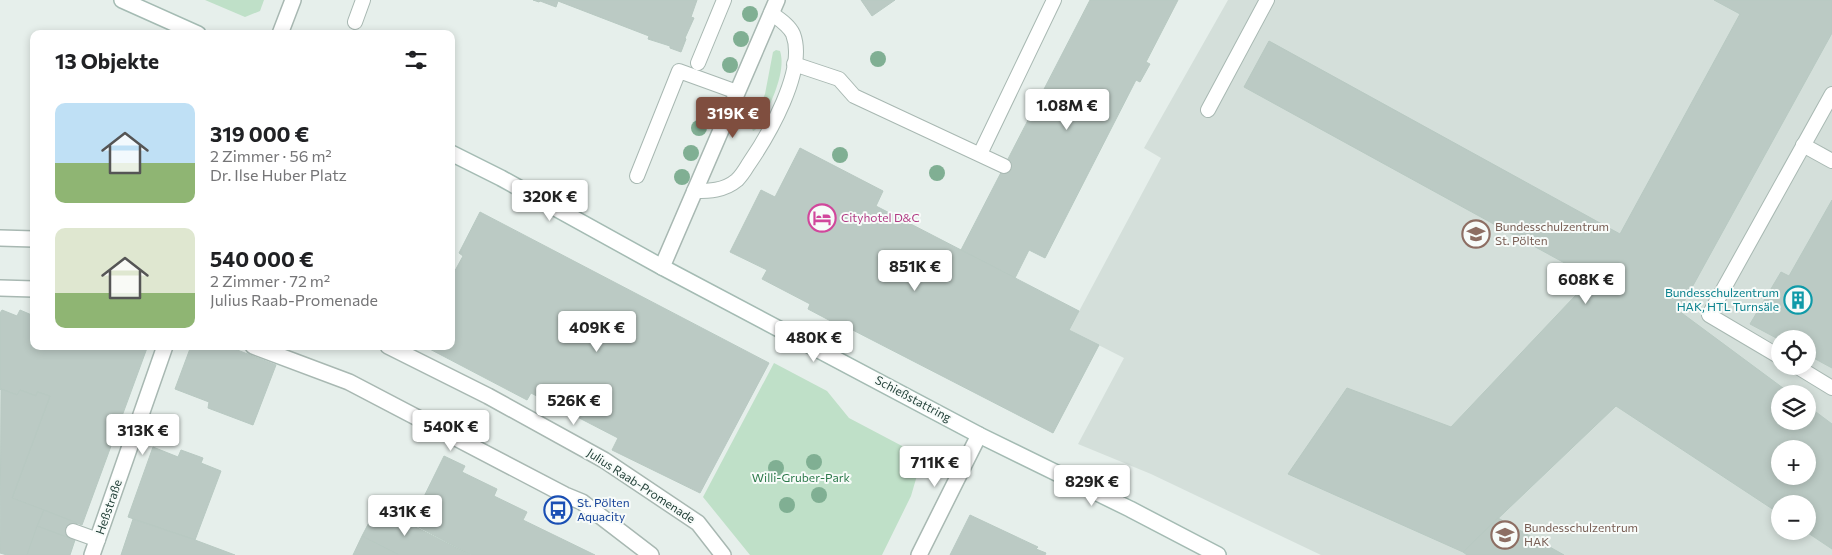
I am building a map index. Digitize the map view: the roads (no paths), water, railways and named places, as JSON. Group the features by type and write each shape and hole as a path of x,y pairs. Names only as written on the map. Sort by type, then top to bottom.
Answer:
{"street":[{"path":"122,0 189,30"},
{"path":"282,30 293,0"},
{"path":"662,267 774,7"},
{"name":"Schießstattring","path":"455,155 501,178 662,267 979,434 1218,555"},
{"path":"0,238 30,239"},
{"path":"0,288 30,289"},
{"name":"Heßstraße","path":"92,555 164,350"},
{"path":"264,350 349,382 565,495 582,502 651,555"},
{"name":"Julius Raab-Promenade","path":"396,350 488,396 604,460 698,523 723,555"},
{"path":"919,555 979,434"}],"lane":[{"path":"355,22 364,0"},
{"path":"698,63 724,0"},
{"path":"980,154 1054,0"},
{"path":"1208,110 1267,0"},
{"path":"694,192 719,190 738,180 760,148 787,93 796,48 792,33 774,7"},
{"path":"794,64 839,79 854,96 1004,166"},
{"path":"637,176 679,71 737,92"},
{"path":"1771,352 1708,315 1832,94"},
{"path":"1803,145 1832,161"},
{"path":"1811,375 1832,388"},
{"path":"73,531 98,540"}],"place":[{"name":"Cityhotel D&C","path":"822,218"},
{"name":"Bundesschulzentrum St. Pölten","path":"1476,234"},
{"name":"Bundesschulzentrum HAK, HTL Turnsäle","path":"1798,300"},
{"name":"St. Pölten Aquacity","path":"558,510"},
{"name":"Bundesschulzentrum HAK","path":"1505,535"}],"park label":[{"name":"Willi-Gruber-Park","path":"801,478"}]}
